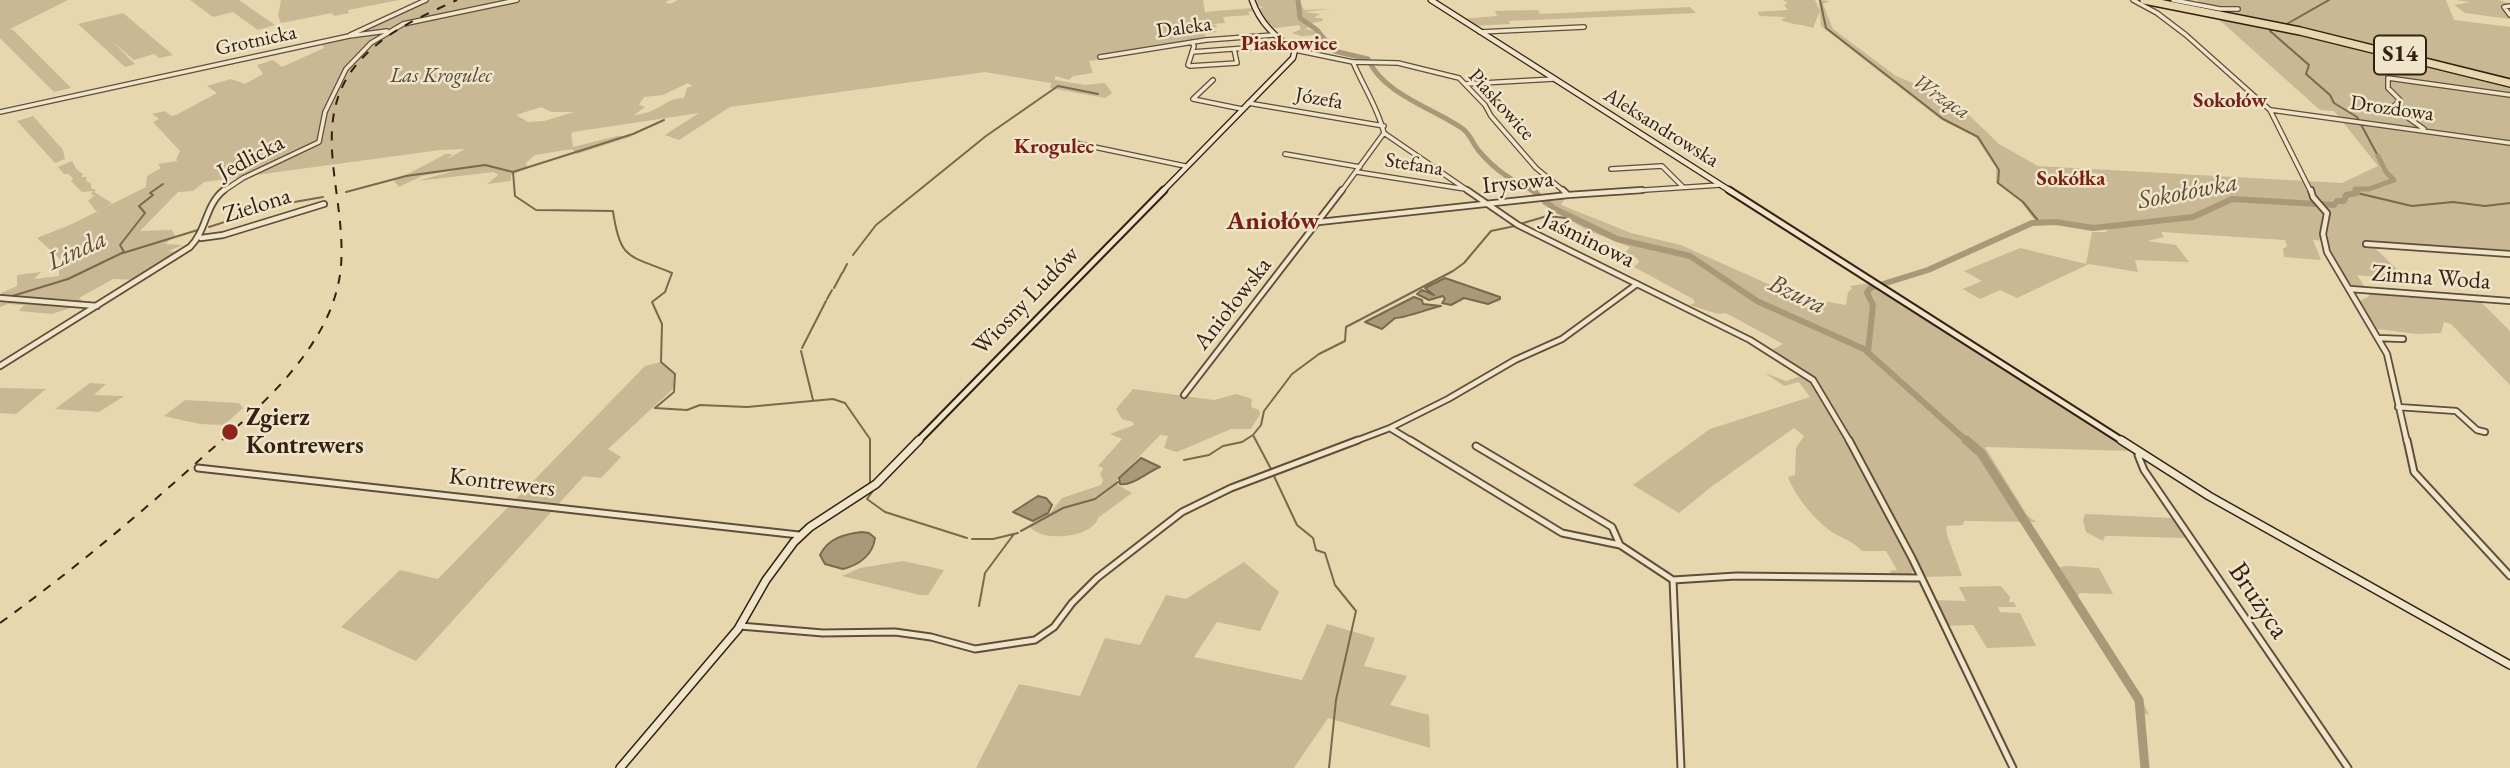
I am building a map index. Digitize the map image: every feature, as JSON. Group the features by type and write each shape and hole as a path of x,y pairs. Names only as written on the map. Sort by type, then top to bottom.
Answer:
{"highway":[{"name":"S14","path":"2144,0 2292,28 2510,81"},
{"name":"S14","path":"2156,0 2270,24"}],"street":[{"path":"349,36 426,0"},
{"name":"Grotnicka","path":"0,112 349,36 392,30 403,24 517,0"},
{"path":"1252,0 1266,28 1286,45 1295,50 1354,62 1364,89 1380,115 1384,133"},
{"name":"Aleksandrowska","path":"1431,0 2140,455 2510,665"},
{"path":"2133,0 2186,34 2270,110 2319,204 2327,213 2323,234 2327,253 2389,359 2414,472 2510,576"},
{"path":"2174,0 2220,9 2238,9"},
{"path":"2510,6 2504,8 2510,15"},
{"path":"1480,32 1584,27"},
{"name":"Jedlicka","path":"200,238 205,230 210,205 219,194 254,172 321,141 326,112 347,67 363,49 392,30"},
{"name":"Daleka","path":"1100,57 1192,42 1273,35"},
{"path":"1192,42 1189,66 1234,64 1238,61 1234,49"},
{"path":"1192,52 1286,45"},
{"name":"Wiosny Ludów","path":"620,768 740,626 772,571 800,535 874,486 1293,58 1295,50"},
{"name":"Piaskowice","path":"1354,62 1394,62 1456,77 1465,84 1536,168 1556,182 1568,195"},
{"path":"2424,130 2393,107 2400,101 2388,88 2388,78 2510,95"},
{"path":"1465,84 1555,79"},
{"path":"1213,80 1193,99 1242,109"},
{"name":"Józefa","path":"1248,103 1384,126"},
{"name":"Drozdowa","path":"2270,110 2510,143"},
{"name":"Aniołowska","path":"1184,395 1319,222 1384,133"},
{"name":"Jaśminowa","path":"1384,133 1518,225 1766,349 1814,380 1858,456 2013,768"},
{"path":"1075,144 1185,166"},
{"path":"1285,154 1359,169"},
{"path":"1611,169 1664,167 1683,188"},
{"name":"Stefana","path":"1359,169 1466,189"},
{"name":"Irysowa","path":"1319,222 1568,195 1721,185"},
{"name":"Zielona","path":"200,238 220,236 324,204"},
{"path":"0,366 142,279 200,238"},
{"path":"2366,244 2510,254"},
{"path":"740,626 823,634 895,632 975,649 1035,640 1054,627 1097,578 1182,512 1263,475 1390,428 1448,399 1515,360 1562,339 1637,284"},
{"name":"Zimna Woda","path":"2349,289 2510,301"},
{"path":"0,298 98,306"},
{"path":"2378,338 2403,340"},
{"path":"2398,407 2456,411 2477,430 2485,432"},
{"path":"1390,428 1564,535 1620,545 1672,580 1736,576 1920,578"},
{"path":"1476,446 1612,527 1620,545"},
{"name":"Brużyca","path":"2140,455 2144,470 2348,768"},
{"name":"Kontrewers","path":"198,468 800,535"},
{"path":"1672,580 1681,768"}],"green space":[{"path":"0,0 68,0 6,31 12,29 71,88 54,92 0,38"},
{"path":"190,0 239,0 275,25 258,30 233,12 213,17"},
{"path":"281,0 399,0 348,10 349,13 334,16 332,13 281,23 278,16"},
{"name":"Las Krogulec","path":"428,0 670,0 665,2 670,4 678,0 1203,0 1205,12 1252,8 1253,11 1248,12 1250,15 1223,17 1225,23 1212,24 1218,26 1212,29 1217,32 1205,34 1206,40 1103,55 1097,57 1098,60 1089,61 1093,73 1073,76 1069,80 1055,76 1055,80 1085,85 1105,83 1112,93 1105,98 1050,88 1051,83 985,72 730,107 679,140 665,135 699,113 573,132 573,147 617,136 633,136 577,154 572,149 535,155 526,163 528,168 511,175 511,181 487,184 498,175 494,172 417,181 457,170 422,176 399,187 394,181 446,154 452,154 447,159 465,149 440,150 204,182 193,191 178,192 140,231 172,230 175,236 165,244 183,245 168,251 179,252 140,280 113,279 79,298 85,303 52,314 19,311 24,305 8,304 0,307 1,293 17,286 17,275 41,272 34,279 59,276 59,267 66,264 37,238 72,224 146,187 147,176 161,168 158,164 178,161 176,160 180,151 153,122 159,119 152,114 165,111 171,116 176,115 217,93 207,86 231,79 245,84 263,74 257,65 273,60 282,67 324,48 322,45 343,40","holes":["688,83 692,86 687,88 684,98 634,115 645,107 639,105 644,97 663,95","541,107 552,112 574,112 544,121 528,122 516,115"]},
{"path":"1253,0 1299,0 1304,10 1331,9 1304,12 1320,14 1314,18 1322,18 1323,21 1312,23 1313,25 1305,29 1315,31 1319,35 1301,36 1292,33 1301,29 1299,25 1269,29 1258,9 1264,7 1255,6"},
{"path":"1783,0 1815,0 1820,11 1813,28 1781,20 1786,17 1760,16 1757,12 1788,10 1784,5 1788,3"},
{"path":"1819,0 1830,1 1823,4 1833,29 1896,76 1918,85 1970,116 1999,144 2038,166 2342,183 2378,166 2334,111 2320,110 2197,0 2446,0 2454,20 2510,27 2510,253 2365,244 2376,249 2403,275 2395,279 2357,275 2366,289 2351,289 2326,241 2313,240 2321,260 2284,257 2283,249 2287,246 2285,240 2161,232 2164,237 2147,241 2176,245 2189,262 2135,260 2138,272 2089,264 2017,298 2000,290 1980,299 1963,289 1982,281 1964,271 2020,248 2086,264 2092,232 2106,232 2110,227 2078,227 2036,222 2019,199 1996,183 1996,168 1975,136 1940,119 1821,26"},
{"path":"2456,0 2499,0 2510,4 2502,7 2510,19 2465,13 2454,5 2470,2"},
{"path":"1690,7 1696,13 1509,21 1510,24 1471,26 1460,19 1497,16 1495,11 1538,10 1540,14"},
{"path":"123,13 173,55 159,58 154,54 134,60 112,41 135,64 125,67 78,24"},
{"path":"33,116 63,150 65,159 55,163 17,121"},
{"path":"72,161 83,174 81,177 86,177 91,188 96,190 94,192 112,203 97,212 88,201 95,195 91,195 93,191 82,192 71,181 73,179 69,174 64,174 58,167"},
{"path":"1566,196 1561,205 1631,233 1681,245 1768,284 1800,291 1805,298 1846,305 1848,292 1852,289 1850,286 1871,283 2132,451 1985,447 2027,515 2036,522 1964,521 1963,525 1946,526 1962,576 1922,577 1919,571 1914,570 1910,574 1891,574 1890,571 1897,570 1886,551 1862,551 1816,518 1802,502 1788,477 1795,475 1796,448 1804,436 1794,428 1679,513 1633,485 1710,429 1810,397 1799,382 1784,386 1765,373 1786,381 1801,376 1794,366 1770,351 1783,344 1726,313 1718,314 1689,305 1695,303 1693,299 1634,267 1639,262 1637,258 1625,253 1630,247 1587,230 1542,204 1543,199"},
{"path":"2369,293 2478,299 2510,331 2510,385 2451,324 2444,322 2441,333 2418,334 2377,329 2358,302 2369,296"},
{"path":"661,362 675,374 674,388 608,449 621,457 601,478 584,476 416,661 341,627 400,570 438,579 645,366"},
{"path":"90,383 106,384 94,395 124,396 99,412 55,409"},
{"path":"0,388 46,389 16,414 0,413"},
{"path":"1133,389 1214,400 1236,394 1252,399 1251,407 1259,410 1260,414 1251,429 1231,429 1177,452 1164,448 1168,436 1160,435 1117,480 1118,485 1132,493 1098,518 1094,525 1077,534 1066,536 1044,535 1035,531 1029,526 1051,512 1062,498 1101,485 1103,480 1100,474 1103,468 1098,466 1122,439 1110,434 1134,425 1133,422 1122,419 1116,409"},
{"path":"185,400 239,403 243,408 224,425 200,424 164,416"},
{"path":"2085,514 2172,518 2185,538 2105,536 2103,541 2086,532 2083,520"},
{"path":"903,561 944,570 928,595 842,576 860,568"},
{"path":"1244,562 1279,592 1260,631 1217,622 1194,657 1302,680 1327,624 1375,638 1364,666 1407,676 1390,705 1429,715 1430,748 1328,718 1294,768 976,768 1019,684 1080,696 1105,638 1140,645 1166,595 1186,599"},
{"path":"2056,568 2099,568 2113,594 2080,593 2077,597 2138,691 2149,715 2141,712 2135,692"},
{"path":"2001,586 2010,597 2009,602 2014,602 2016,607 1998,607 2000,612 2020,613 2036,646 1987,648 1973,625 1944,626 1933,600 1966,601 1959,587"}],"shaded area":[{"path":"1445,278 1500,299 1488,304 1464,298 1451,305 1442,303 1445,299 1443,296 1429,300 1417,294 1422,290 1434,295 1425,288"},
{"path":"1414,297 1422,300 1423,304 1441,306 1395,318 1382,329 1365,322"},
{"path":"1141,458 1160,467 1135,481 1120,484 1119,478"},
{"path":"1038,496 1046,498 1052,505 1048,513 1033,521 1013,512"},
{"path":"862,532 875,538 864,558 843,569 825,564 820,555 832,541"}],"waterway":[{"name":"Bzura","path":"1298,0 1300,18 1317,30 1334,51 1368,59 1385,82 1463,129 1479,151 1498,170 1536,192"},
{"name":"Wrząca","path":"1820,0 1826,28 1943,119 1978,137 1999,170 1998,183 2023,202 2040,223"},
{"name":"Sokołówka","path":"2285,25 2329,0"},
{"name":"Sokołówka","path":"2273,28 2270,31 2309,65 2306,74 2330,95 2334,103 2357,117 2378,156"},
{"path":"892,212 986,136 1058,86 1098,94"},
{"path":"513,172 633,134 664,120"},
{"name":"Sokołówka","path":"2356,192 2355,189 2369,189 2394,180 2386,172 2378,156"},
{"path":"346,192 406,176 485,165 513,172"},
{"path":"513,172 515,196 536,210 613,211 623,248 636,259 672,273 665,292 652,302 662,324 661,362 675,374 674,392 655,408 687,410 700,405 747,407 833,399 845,403 870,439 870,485"},
{"name":"Linda","path":"9,297 68,279 124,252 120,245 145,213 139,206 153,195 150,193 163,184"},
{"name":"Bzura","path":"1532,190 1555,209 1617,239 1690,256 1757,301 1864,349 1968,442"},
{"name":"Sokołówka","path":"1868,352 1873,305 1867,293 1870,288 1928,270 2032,223 2056,222 2093,228 2193,217 2232,199 2334,205 2337,201 2344,201 2346,195 2357,193 2356,190"},
{"name":"Zimna Woda","path":"2357,193 2412,206 2453,202 2485,206 2510,203"},
{"path":"209,227 277,205 323,197"},
{"path":"853,255 876,225 891,213"},
{"path":"1520,224 1547,216 1576,219"},
{"path":"1253,435 1261,425 1264,411 1292,374 1319,354 1345,341 1346,327 1453,271 1464,263 1491,231 1515,226"},
{"path":"123,253 201,229"},
{"path":"843,272 847,264"},
{"path":"834,288 842,273"},
{"path":"827,299 832,290"},
{"path":"802,348 826,301"},
{"path":"801,351 813,400"},
{"path":"1184,460 1209,455 1223,446 1242,442 1253,435"},
{"path":"1253,435 1271,469"},
{"name":"Bzura","path":"1966,440 1981,453 2139,700 2145,768"},
{"path":"1273,474 1297,525 1313,538 1316,550 1325,553 1335,585 1356,611 1336,700 1329,768"},
{"path":"1021,531 1063,508 1095,499 1118,482"},
{"path":"875,488 867,499 885,512 967,538"},
{"path":"972,539 993,539 1018,533"},
{"path":"979,606 985,573 1014,534"}],"railway":[{"path":"0,623 130,521 236,428 266,400 306,353 330,311 340,275 341,236 332,150 338,96 352,71 383,39 403,26 457,0"}],"place":[{"name":"Zgierz Kontrewers","path":"230,432"}],"district":[{"name":"Piaskowice","path":"1289,44"},
{"name":"Sokołów","path":"2230,101"},
{"name":"Krogulec","path":"1054,147"},
{"name":"Sokółka","path":"2071,179"},
{"name":"Aniołów","path":"1273,222"}]}
